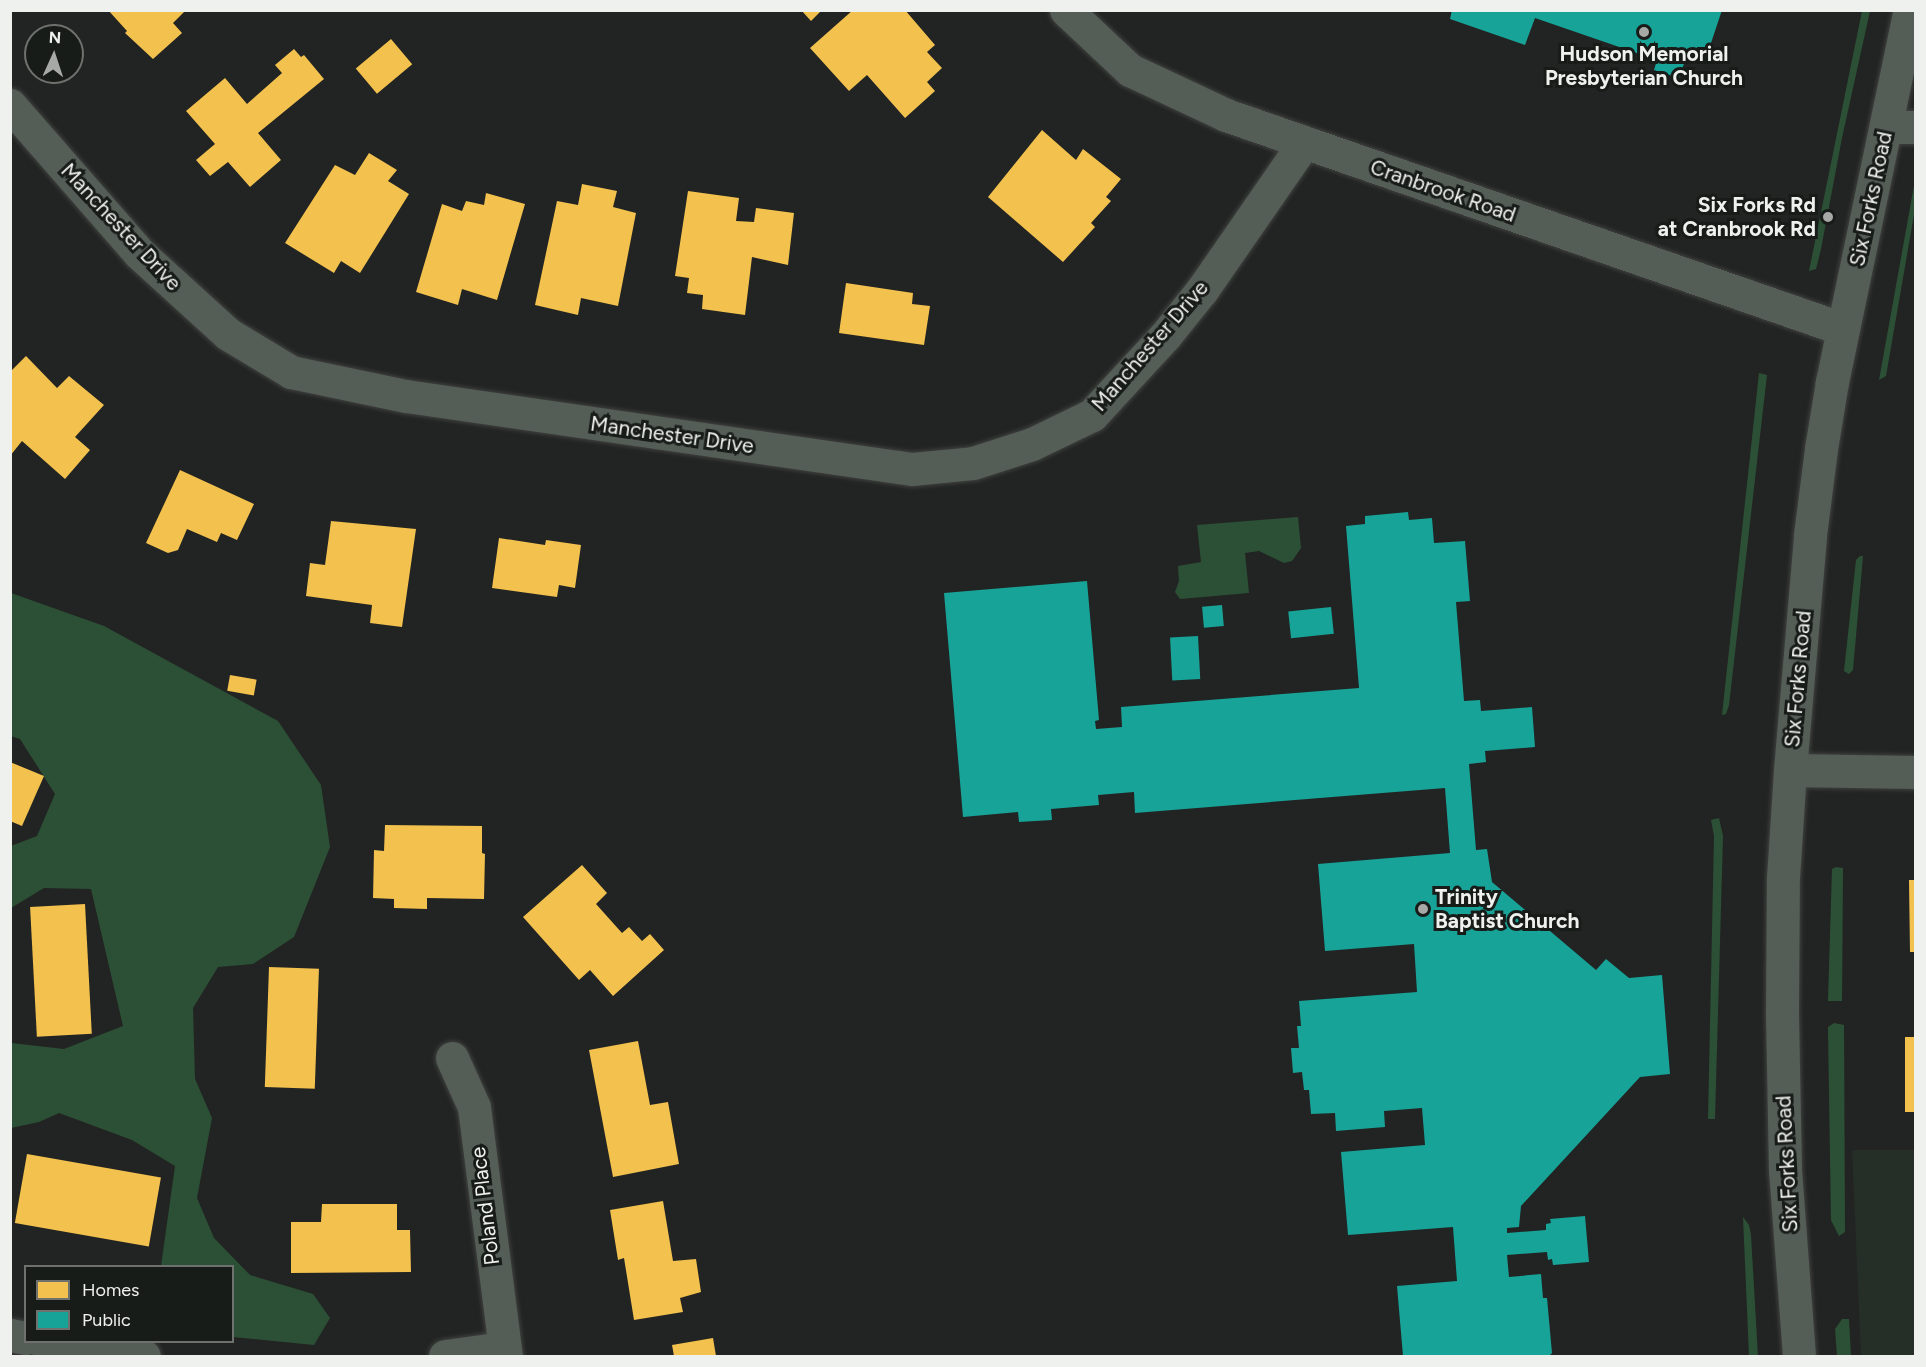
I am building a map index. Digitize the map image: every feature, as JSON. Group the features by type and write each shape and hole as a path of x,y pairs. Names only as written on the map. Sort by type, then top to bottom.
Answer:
{"street":[{"name":"Cranbrook Road","path":"1066,10 1130,70 1226,115 1303,144 1843,330"},
{"name":"Six Forks Road","path":"1799,1356 1785,1170 1782,1010 1783,878 1790,770 1810,535 1825,425 1843,330 1901,127 1910,10"},
{"name":"Manchester Drive","path":"10,105 139,253 228,334 291,372 406,396 912,469 973,464 1032,444 1092,415 1165,336 1202,290 1303,144"},
{"path":"1790,770 1916,772"},
{"name":"Poland Place","path":"452,1058 474,1107 505,1352"},
{"path":"53,1343 91,1351 144,1356"},
{"path":"446,1356 505,1352"}],"shaded area":[{"path":"1852,1150 1915,1150 1915,1356 1861,1356"}],"green space":[{"path":"1862,11 1870,11 1842,138 1821,249 1816,269 1809,271"},
{"path":"1915,180 1915,209 1886,376 1879,380"},
{"path":"1759,373 1767,375 1729,705 1726,714 1722,715"},
{"path":"1298,517 1301,548 1292,561 1284,563 1259,551 1245,553 1249,593 1180,599 1175,592 1179,581 1178,566 1201,562 1197,525"},
{"path":"1863,556 1853,670 1849,674 1844,671 1856,560"},
{"path":"11,593 104,626 278,721 321,785 330,847 294,937 253,964 218,967 193,1008 195,1079 212,1118 197,1198 214,1238 250,1275 313,1294 330,1318 314,1345 234,1337 234,1265 161,1265 175,1166 132,1140 59,1113 39,1122 11,1128 11,1043 64,1049 123,1026 91,889 44,888 11,908 11,846 37,836 55,794 20,739 11,736"},
{"path":"1719,818 1723,836 1715,1119 1708,1119 1714,836 1711,820"},
{"path":"1843,868 1842,1001 1828,1001 1832,869"},
{"path":"1834,1023 1844,1025 1845,1232 1839,1236 1831,1220 1828,1027"},
{"path":"1743,1217 1749,1225 1751,1235 1758,1356 1749,1356"},
{"path":"1842,1319 1849,1319 1851,1356 1837,1356 1835,1329"}],"building: Homes":[{"path":"108,10 186,10 173,23 182,33 153,59 125,33 127,31"},
{"path":"801,10 822,10 811,21"},
{"path":"853,10 905,10 935,45 927,52 942,68 927,82 935,91 905,118 867,75 849,91 810,48"},
{"path":"391,39 412,64 377,94 356,69"},
{"path":"294,49 301,57 304,55 324,79 258,133 281,160 250,187 228,162 210,176 196,160 215,144 186,111 225,78 247,104 282,73 275,65"},
{"path":"1042,130 1076,160 1083,149 1121,179 1106,197 1111,201 1091,223 1095,227 1063,262 988,197"},
{"path":"369,153 397,170 388,181 409,194 360,273 341,261 334,273 285,243 335,165 355,175"},
{"path":"582,184 617,191 613,207 636,213 618,306 581,298 578,315 535,305 557,201 578,205"},
{"path":"688,191 739,198 736,221 754,222 756,208 794,213 788,265 752,257 745,315 702,309 703,295 687,293 689,278 675,276"},
{"path":"486,193 525,204 497,300 462,289 458,305 416,292 442,204 462,211 466,201 484,205"},
{"path":"846,283 913,293 912,304 930,306 924,345 839,333"},
{"path":"26,356 57,388 69,376 104,405 75,437 90,450 65,479 22,441 10,456 10,372"},
{"path":"180,470 254,504 237,540 221,533 217,542 187,529 178,550 168,553 146,543"},
{"path":"331,521 416,529 402,627 370,623 372,605 306,596 310,563 325,565"},
{"path":"499,538 545,545 546,540 581,545 575,588 559,585 557,597 492,588"},
{"path":"230,675 257,680 254,695 227,691"},
{"path":"10,762 44,776 22,826 10,821"},
{"path":"385,825 482,826 482,853 485,854 484,899 427,898 427,909 394,908 394,899 373,898 374,850 384,851"},
{"path":"582,865 607,893 596,904 622,933 629,927 642,941 650,934 664,950 613,996 590,970 579,980 523,917"},
{"path":"1909,880 1916,880 1916,952 1910,952"},
{"path":"85,904 92,1034 37,1037 30,907"},
{"path":"269,967 319,969 315,1089 265,1087"},
{"path":"1905,1037 1916,1037 1916,1112 1905,1112"},
{"path":"638,1041 650,1105 668,1102 679,1164 613,1177 589,1050"},
{"path":"27,1154 161,1178 149,1247 15,1223"},
{"path":"663,1201 673,1261 696,1259 701,1292 680,1298 683,1312 634,1320 624,1258 618,1260 610,1210"},
{"path":"322,1204 397,1204 397,1230 410,1230 411,1272 291,1273 291,1222 321,1222"},
{"path":"713,1338 716,1356 674,1356 672,1345"}],"building: Public":[{"name":"Hudson Memorial Presbyterian Church","path":"1452,10 1722,10 1705,61 1687,55 1679,78 1654,70 1657,60 1535,18 1525,45 1450,19"},
{"name":"Trinity Baptist Church","path":"1408,512 1409,520 1432,518 1434,543 1465,541 1470,601 1456,602 1464,701 1480,700 1481,711 1532,707 1535,747 1485,751 1486,762 1469,764 1476,850 1487,849 1492,882 1596,970 1606,959 1629,978 1662,975 1670,1074 1640,1077 1521,1206 1519,1227 1507,1228 1507,1233 1546,1230 1546,1224 1551,1223 1550,1219 1585,1216 1589,1262 1553,1265 1552,1259 1548,1260 1547,1252 1507,1255 1509,1277 1541,1274 1543,1298 1547,1298 1552,1353 1549,1356 1403,1356 1397,1286 1457,1281 1453,1227 1348,1235 1341,1152 1425,1145 1422,1108 1384,1111 1385,1127 1336,1131 1335,1113 1311,1114 1309,1090 1304,1090 1302,1072 1293,1073 1291,1048 1299,1048 1297,1026 1301,1026 1299,1001 1417,992 1414,944 1325,951 1318,864 1450,853 1445,788 1135,813 1134,792 1098,795 1099,805 1051,809 1052,820 1019,822 1018,812 963,817 944,593 1087,581 1099,720 1095,721 1096,729 1122,727 1121,707 1359,688 1346,526 1365,524 1365,516"},
{"path":"1222,605 1224,626 1204,628 1202,607"},
{"path":"1331,607 1334,634 1291,638 1288,611"},
{"path":"1198,636 1200,679 1172,680 1170,637"}],"place":[{"name":"Hudson Memorial Presbyterian Church","path":"1644,32"},
{"name":"Six Forks Rd at Cranbrook Rd","path":"1828,217"},
{"name":"Trinity Baptist Church","path":"1423,909"}]}
